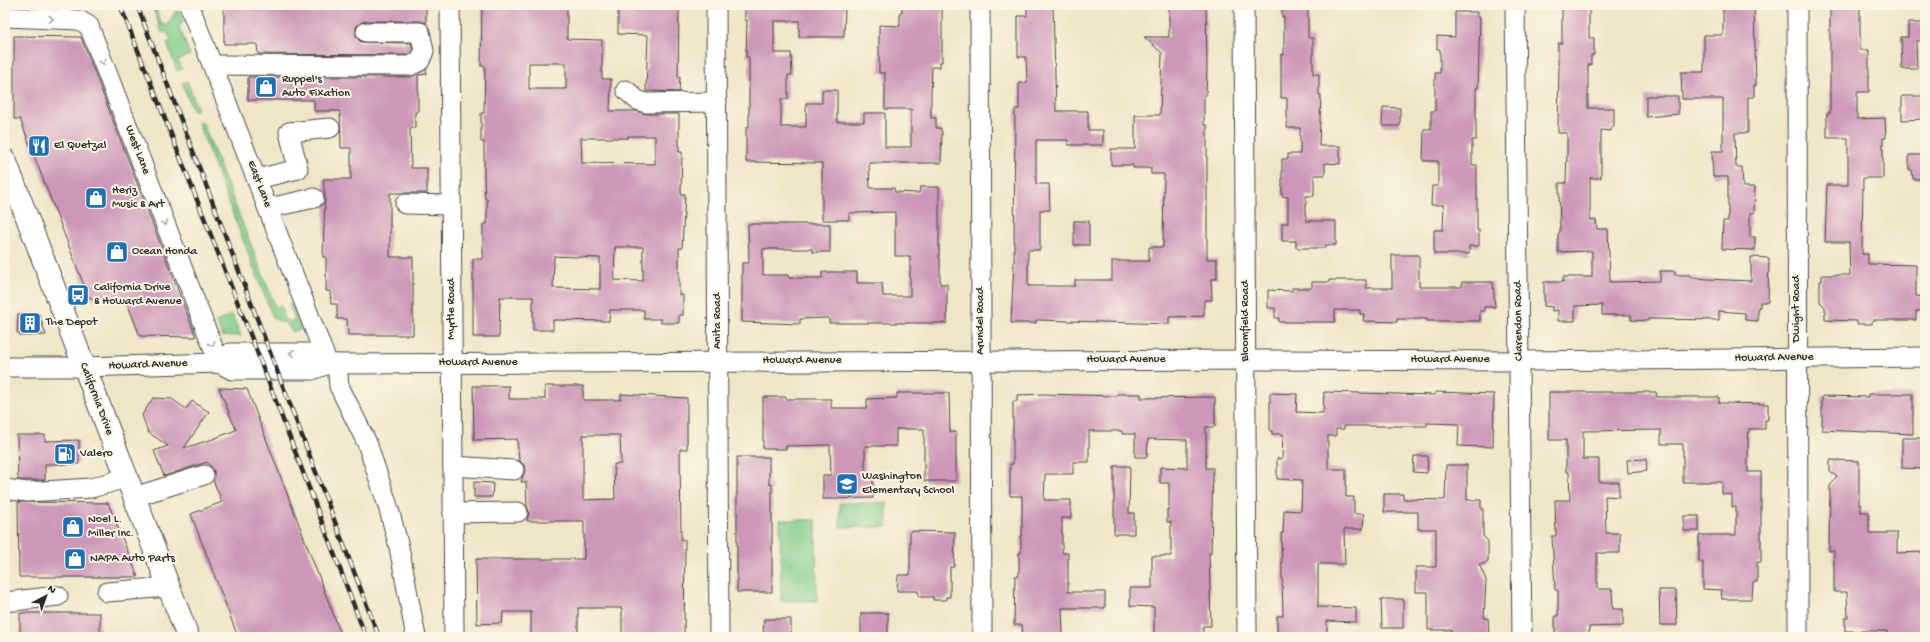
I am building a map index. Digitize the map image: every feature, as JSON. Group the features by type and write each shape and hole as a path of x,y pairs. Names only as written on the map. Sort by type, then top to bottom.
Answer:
{"main road":[{"name":"California Drive","path":"5,160 83,367 188,637"}],"street":[{"name":"East Lane","path":"189,5 269,208 333,364 339,386 367,443 388,506 399,547 416,637"},
{"name":"Myrtle Road","path":"450,5 454,637"},
{"name":"Anita Road","path":"716,5 719,362 719,637"},
{"name":"Arundel Road","path":"980,5 982,637"},
{"name":"Bloomfield Road","path":"1244,5 1247,637"},
{"name":"Clarendon Road","path":"1515,5 1522,637"},
{"name":"Dwight Road","path":"1796,5 1798,637"},
{"name":"West Lane","path":"5,17 79,20 89,26 219,363"},
{"path":"213,65 410,66 420,61 424,51 420,32 366,32"},
{"path":"626,90 637,100 646,103 717,102"},
{"path":"258,179 298,169 289,132 330,128"},
{"path":"269,208 314,198"},
{"path":"405,204 451,205"},
{"path":"219,363 230,353 311,353 333,364"},
{"name":"Howard Avenue","path":"333,364 1246,360 1519,361 1798,357 1925,357"},
{"name":"Howard Avenue","path":"5,367 83,367 219,363"},
{"path":"453,466 514,470"},
{"path":"5,489 27,492 91,488 130,488 204,475"},
{"path":"453,513 518,512"},
{"path":"106,592 168,587"},
{"path":"5,602 58,596"}],"green space":[{"path":"152,5 154,5 161,23 168,26 176,11 181,13 184,22 179,26 190,55 178,60 182,69 177,71 167,43 171,41 167,31 162,33"},
{"path":"187,81 198,109 193,111 182,83"},
{"path":"202,121 276,308 281,306 284,313 282,317 290,322 295,319 289,304 293,303 303,329 292,332 287,324 273,318 198,123"},
{"path":"232,314 241,336 222,336 216,322"},
{"path":"840,503 887,503 887,527 840,527"},
{"path":"780,520 816,520 817,601 781,601"}],"building":[{"path":"224,5 426,5 426,23 420,21 366,21 360,23 356,27 356,37 361,42 411,43 413,50 407,55 258,54 257,44 224,44"},
{"path":"482,5 567,5 567,39 602,40 602,79 611,79 610,111 636,111 646,114 679,114 679,152 682,152 681,194 685,194 682,248 679,248 679,295 683,295 683,315 679,315 679,323 661,323 661,319 644,319 644,310 610,310 609,321 553,320 553,330 533,330 533,297 500,297 499,337 473,337 473,259 483,259 483,224 487,224 487,199 485,199 484,179 484,142 481,142 481,113 484,113 485,66 481,66","holes":["529,63 566,63 566,89 529,89","628,136 655,136 655,164 582,163 581,138 628,138","615,247 643,247 643,281 614,280","554,256 600,258 600,289 553,288"]},
{"path":"618,5 671,6 671,10 679,10 679,92 646,91 648,35 618,34"},
{"path":"745,5 845,5 844,37 799,37 799,21 774,21 774,53 791,53 792,75 788,75 788,99 781,99 781,127 806,127 806,103 822,103 822,90 837,90 837,122 864,122 864,113 885,113 885,147 911,147 911,109 885,109 885,73 879,73 879,25 900,26 900,12 902,12 902,5 942,5 942,62 940,62 940,67 932,67 931,93 931,118 936,118 936,128 941,128 942,132 941,163 869,163 870,188 894,188 895,192 919,193 920,187 939,187 940,284 947,284 947,323 829,323 829,318 800,319 800,324 742,322 742,263 749,263 748,224 830,224 830,252 812,252 812,249 763,249 763,275 788,275 789,278 822,278 822,272 857,272 857,283 882,283 883,296 910,296 910,256 895,256 895,212 849,213 849,220 822,220 822,163 746,162 746,127 749,127 749,57 746,57 747,20 745,20"},
{"path":"1027,5 1053,5 1056,111 1088,111 1088,130 1103,130 1103,145 1068,145 1068,140 1036,140 1036,184 1049,184 1050,210 1040,210 1040,250 1028,250 1028,286 1075,286 1075,280 1112,280 1112,261 1149,261 1149,247 1163,247 1164,174 1151,174 1151,168 1133,168 1133,165 1111,165 1111,149 1135,149 1135,115 1160,115 1162,53 1144,37 1169,37 1169,5 1206,5 1207,69 1206,95 1204,95 1204,125 1207,125 1207,259 1217,259 1217,279 1211,279 1212,300 1204,300 1204,316 1169,317 1169,324 1036,320 1036,323 1011,323 1014,260 1015,109 1019,109 1019,83 1027,83 1026,57 1018,57 1018,16 1027,16"},
{"path":"1282,5 1308,5 1308,38 1313,38 1313,74 1319,74 1319,95 1321,95 1319,146 1340,146 1340,164 1325,163 1325,175 1314,175 1314,196 1306,196 1306,221 1336,221 1336,245 1325,245 1325,248 1296,248 1296,241 1282,241 1282,223 1288,223 1288,197 1282,196 1282,159 1288,159 1288,154 1300,154 1300,128 1287,128 1287,98 1281,98 1281,54 1284,55 1284,17 1282,17"},
{"path":"1562,5 1589,5 1589,38 1594,38 1594,55 1591,55 1591,65 1588,65 1588,108 1614,108 1614,127 1611,127 1611,131 1601,130 1601,178 1590,178 1590,220 1596,220 1597,229 1608,229 1610,282 1660,281 1660,271 1675,271 1675,275 1691,275 1691,277 1707,279 1751,281 1751,257 1769,258 1768,302 1760,302 1760,307 1758,307 1758,321 1745,320 1745,313 1719,311 1719,320 1631,320 1631,315 1602,315 1602,305 1575,306 1575,321 1558,321 1558,310 1552,311 1552,307 1544,306 1544,282 1563,282 1563,277 1592,277 1592,251 1558,252 1558,235 1560,231 1559,183 1566,183 1567,153 1567,133 1558,133 1558,43 1562,43"},
{"path":"1723,5 1754,6 1756,86 1754,85 1754,97 1748,97 1748,133 1735,133 1736,167 1742,167 1743,187 1755,187 1754,213 1750,213 1750,237 1755,237 1755,250 1722,249 1723,221 1728,221 1728,177 1713,177 1712,151 1723,151 1723,99 1682,99 1681,72 1704,72 1704,35 1723,35"},
{"path":"1830,5 1860,5 1860,50 1869,50 1869,92 1857,92 1857,119 1885,118 1886,138 1883,138 1883,178 1863,178 1862,254 1868,254 1868,264 1916,265 1916,296 1925,297 1925,311 1916,311 1916,320 1872,320 1872,324 1857,324 1857,321 1825,320 1825,307 1820,302 1820,281 1822,281 1822,275 1850,275 1849,242 1825,242 1827,185 1848,185 1848,138 1827,138 1827,113 1830,113"},
{"path":"1455,12 1477,12 1477,17 1480,17 1478,88 1476,88 1476,140 1472,140 1472,165 1477,165 1477,230 1479,230 1479,246 1469,246 1469,254 1434,254 1434,230 1443,230 1444,205 1431,205 1432,186 1438,186 1438,161 1423,161 1424,129 1431,129 1431,111 1435,111 1435,73 1440,73 1440,49 1437,49 1437,36 1455,37"},
{"path":"1908,23 1923,23 1923,41 1916,41 1917,69 1902,69 1901,37 1908,37"},
{"path":"14,36 81,37 196,337 140,336 126,300 94,300 88,296 20,119 14,119"},
{"path":"426,69 427,74 418,75 418,112 415,112 415,128 410,128 411,168 427,168 427,193 390,193 390,257 413,257 413,335 348,335 347,319 337,319 337,304 331,304 330,291 326,291 326,257 323,257 325,196 323,179 351,179 351,148 341,148 340,112 314,111 314,100 248,100 248,77 410,77"},
{"path":"1646,96 1678,96 1678,114 1646,117"},
{"path":"1902,96 1925,96 1925,119 1902,120"},
{"path":"1383,107 1400,108 1400,126 1382,126"},
{"path":"1909,155 1925,155 1925,179 1913,179 1912,170 1909,170"},
{"path":"1074,221 1089,221 1089,245 1074,245"},
{"path":"1392,255 1419,255 1419,287 1462,287 1462,282 1493,282 1495,307 1484,307 1484,311 1480,311 1480,321 1427,321 1427,319 1397,319 1397,322 1363,321 1364,314 1360,314 1360,310 1335,310 1335,322 1279,322 1279,318 1275,318 1275,308 1268,308 1268,290 1292,291 1292,288 1312,288 1312,282 1329,282 1329,280 1366,280 1366,288 1392,288"},
{"name":"The Depot","path":"18,314 39,314 46,335 21,336 17,332"},
{"path":"473,386 509,386 509,399 545,399 545,386 583,386 583,400 621,400 621,394 687,398 687,449 680,449 681,540 685,540 684,637 622,637 622,608 578,608 578,637 531,637 531,612 503,612 502,623 477,624 476,559 584,559 584,521 527,521 529,512 527,506 526,482 521,482 525,470 524,465 519,460 517,439 474,440","holes":["583,435 620,435 621,464 614,464 615,499 583,500"]},
{"path":"219,388 247,389 342,637 238,637 191,514 222,502 213,480 214,471 207,462 164,476 154,451 168,446 148,432 142,415 153,398 172,399 186,409 192,401 209,412 184,448 213,439 236,430"},
{"path":"1324,392 1435,395 1435,392 1494,394 1493,447 1458,446 1459,424 1427,423 1427,426 1344,426 1344,429 1336,429 1336,436 1328,436 1328,469 1346,469 1346,497 1354,497 1354,514 1364,514 1363,529 1344,529 1345,564 1318,564 1318,607 1356,608 1356,622 1327,621 1327,637 1277,637 1277,616 1283,616 1281,533 1283,533 1284,510 1301,511 1302,480 1277,479 1277,458 1282,459 1283,434 1272,434 1272,431 1270,431 1270,393 1297,394 1296,412 1323,413"},
{"path":"1549,392 1656,392 1657,397 1719,397 1719,403 1768,404 1768,420 1765,420 1765,429 1749,429 1748,440 1748,472 1761,472 1761,562 1757,562 1757,582 1753,582 1752,599 1722,599 1721,590 1703,589 1703,562 1699,562 1699,535 1736,535 1736,507 1732,507 1732,495 1722,494 1722,482 1683,482 1683,444 1661,444 1661,430 1583,431 1583,459 1599,459 1599,482 1619,482 1619,497 1605,496 1606,533 1620,533 1620,553 1597,553 1597,589 1612,589 1613,609 1623,609 1623,626 1589,627 1589,637 1561,637 1561,633 1555,633 1555,616 1558,616 1558,590 1555,590 1552,536 1556,536 1555,500 1570,500 1569,472 1566,472 1566,440 1549,440"},
{"path":"897,393 949,393 950,432 956,432 956,481 924,481 924,429 896,429 896,446 865,446 865,477 873,477 873,498 823,499 823,475 831,475 830,445 786,446 786,449 763,449 763,397 786,397 786,399 831,399 831,408 867,408 867,399 897,398"},
{"path":"1044,394 1117,396 1117,394 1141,394 1141,398 1215,397 1215,427 1206,427 1206,468 1213,468 1211,553 1209,553 1211,626 1203,626 1203,637 1154,637 1154,607 1130,606 1130,588 1152,588 1152,556 1171,556 1171,522 1167,522 1167,509 1169,509 1169,483 1160,483 1160,467 1187,468 1187,440 1148,439 1147,457 1135,457 1135,434 1122,434 1122,431 1089,431 1089,462 1073,462 1073,474 1045,474 1044,500 1071,500 1071,518 1062,518 1062,553 1068,553 1068,592 1105,592 1105,608 1062,608 1063,637 1023,637 1022,625 1014,625 1015,576 1019,576 1019,553 1021,553 1022,496 1010,496 1010,464 1013,464 1013,401 1017,401 1017,395"},
{"path":"1868,394 1913,394 1913,434 1822,430 1822,396 1868,397"},
{"path":"17,435 45,435 45,441 79,440 79,464 45,464 45,480 18,480"},
{"path":"1902,438 1925,438 1925,469 1902,468"},
{"path":"1414,456 1428,456 1427,473 1413,472"},
{"path":"737,457 769,457 769,484 772,484 772,592 737,592"},
{"path":"1646,459 1647,471 1628,473 1627,460"},
{"path":"1830,460 1859,461 1859,505 1861,505 1861,512 1869,512 1869,533 1897,533 1897,553 1925,552 1925,637 1887,637 1887,631 1845,631 1845,618 1848,618 1847,592 1834,592 1834,551 1829,551 1830,486 1837,477 1830,472"},
{"path":"1446,465 1467,465 1467,500 1481,500 1481,508 1483,508 1483,536 1488,541 1488,561 1483,564 1479,564 1486,580 1484,618 1488,618 1489,637 1451,637 1451,630 1428,630 1428,592 1416,592 1416,567 1436,567 1436,529 1418,529 1418,512 1384,512 1384,494 1403,494 1403,499 1445,500"},
{"path":"1114,466 1130,466 1129,513 1134,513 1134,534 1114,534"},
{"path":"474,482 493,483 492,497 474,497"},
{"path":"18,502 108,503 138,577 19,577"},
{"path":"1684,516 1699,516 1699,531 1684,531"},
{"path":"910,531 955,532 954,567 950,567 950,597 946,597 946,600 933,600 933,597 919,597 918,591 897,591 898,575 910,575"},
{"path":"1659,590 1676,590 1677,625 1660,625"},
{"path":"1381,599 1403,599 1403,628 1382,628"},
{"path":"20,613 100,613 100,637 20,637"},
{"path":"861,613 888,613 888,637 861,637"},
{"path":"764,619 791,619 791,637 763,637"}],"railway":[{"path":"120,5 252,339 366,637"},
{"path":"137,5 379,637"}],"place":[{"name":"Ruppel's Auto Fixation","path":"266,87"},
{"name":"El Quetzal","path":"39,146"},
{"name":"Heriz Music & Art","path":"96,198"},
{"name":"Ocean Honda","path":"117,252"},
{"name":"California Drive & Howard Avenue","path":"78,295"},
{"name":"The Depot","path":"30,323"},
{"name":"Valero","path":"65,454"},
{"name":"Washington Elementary School","path":"847,484"},
{"name":"Noel L. Miller Inc.","path":"73,527"},
{"name":"NAPA Auto Parts","path":"75,559"}]}
